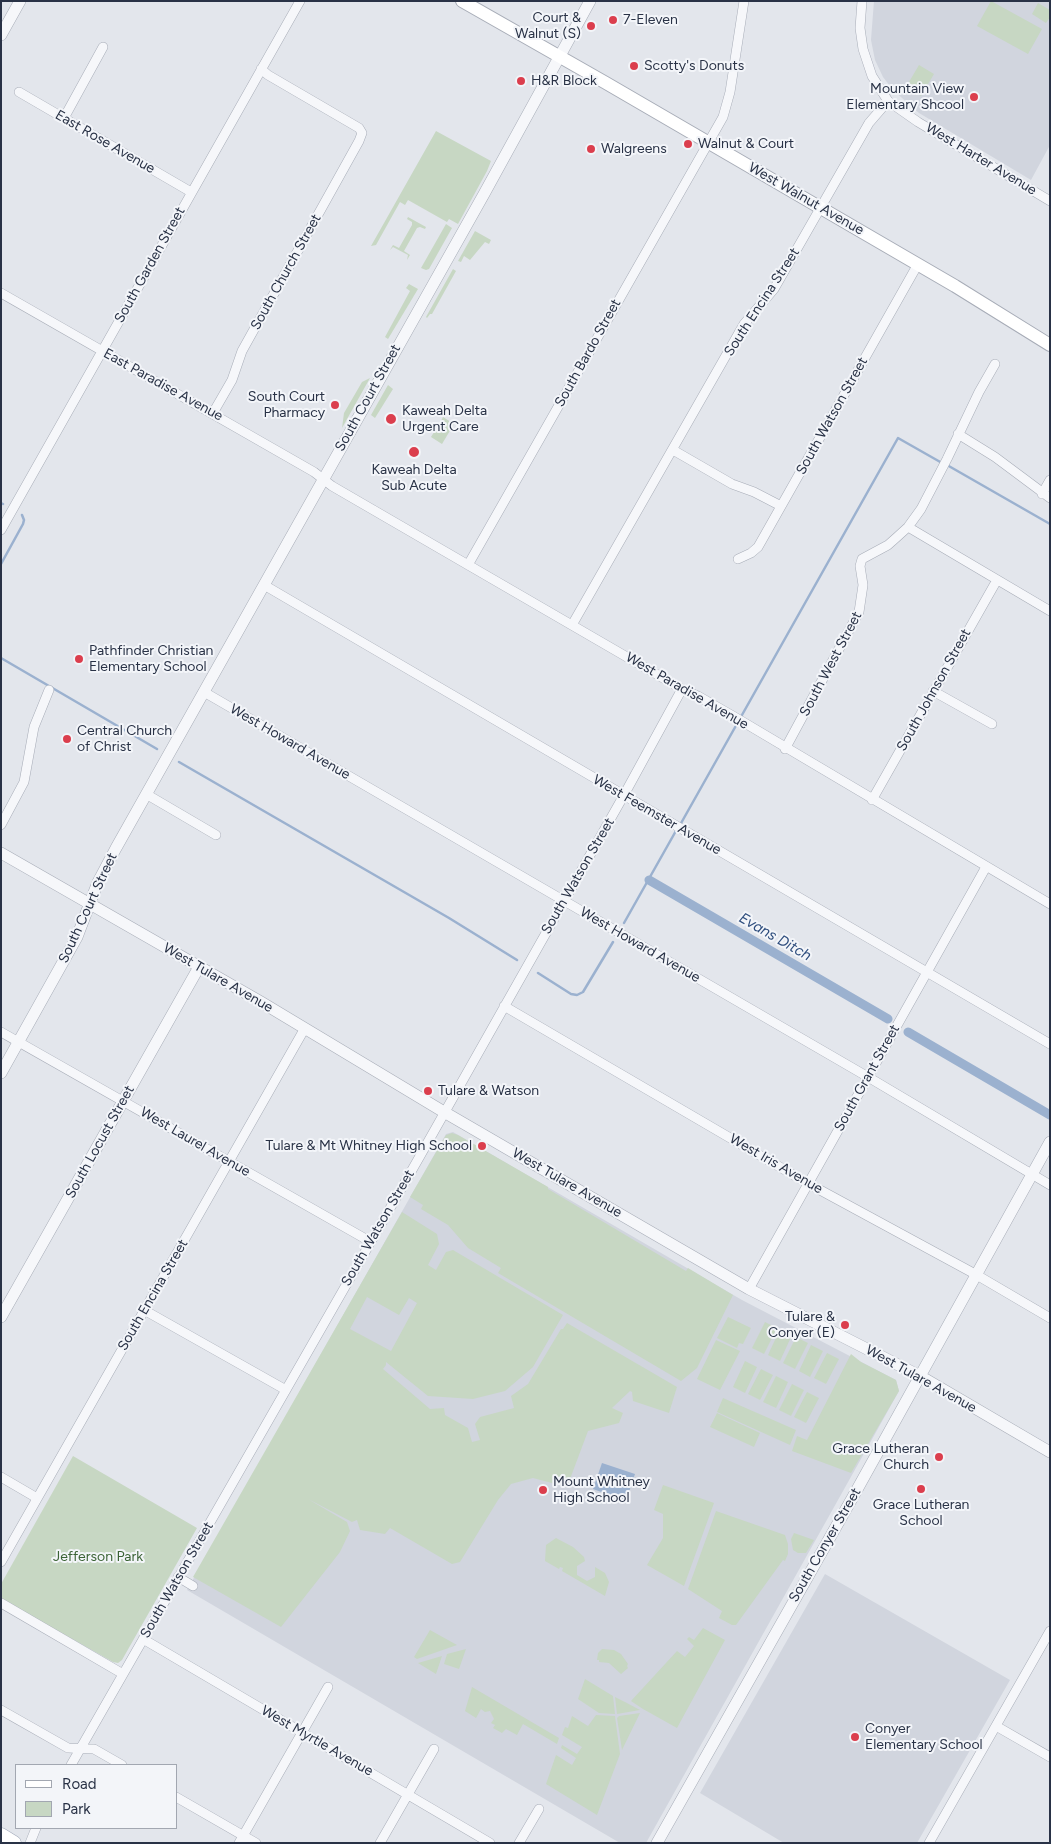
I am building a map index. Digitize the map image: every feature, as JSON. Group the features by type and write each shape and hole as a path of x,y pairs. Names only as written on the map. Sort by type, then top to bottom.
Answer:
{"main road":[{"name":"West Walnut Avenue","path":"462,1 918,264 1050,345"},
{"path":"1,1835 14,1843"}],"street":[{"path":"1,35 20,1"},
{"name":"South Garden Street","path":"1,530 300,1"},
{"name":"South Court Street","path":"1,1073 77,937 98,882 146,794 590,1"},
{"path":"708,142 723,117 730,92 744,1"},
{"path":"862,1 860,28 862,49 872,76 888,100"},
{"path":"64,118 103,47"},
{"name":"South Church Street","path":"213,413 232,380 242,351 360,141 362,133 359,128 268,76 261,69"},
{"name":"East Rose Avenue","path":"20,92 192,192"},
{"name":"West Harter Avenue","path":"888,100 918,122 1050,201"},
{"name":"South Encina Street","path":"572,625 744,324 774,289 869,123 888,100"},
{"name":"South Bardo Street","path":"468,565 708,142"},
{"name":"South Watson Street","path":"738,559 758,547 918,264"},
{"name":"East Paradise Avenue","path":"1,294 213,413 323,479"},
{"name":"South West Street","path":"785,749 860,612 863,585 860,566 862,559 888,545 908,527 921,509 978,392 995,364"},
{"path":"958,434 995,457 1046,496 1050,480"},
{"path":"673,450 732,484 754,492 781,506"},
{"name":"West Paradise Avenue","path":"323,479 682,689 705,700 1050,904"},
{"path":"908,527 1050,611"},
{"name":"South Johnson Street","path":"872,800 996,580"},
{"name":"West Feemster Avenue","path":"264,585 1050,1044"},
{"name":"South Watson Street","path":"72,1764 371,1242 682,689"},
{"path":"1,826 24,782 34,727 49,690"},
{"path":"933,691 992,724"},
{"name":"West Howard Avenue","path":"204,692 868,1076 1050,1184"},
{"path":"146,794 216,835"},
{"name":"West Tulare Avenue","path":"1,853 305,1028 444,1112 749,1289 920,1376 1050,1452"},
{"name":"South Grant Street","path":"749,1289 986,867"},
{"name":"South Locust Street","path":"1,1316 199,967"},
{"name":"West Iris Avenue","path":"504,1006 809,1184 975,1274 1050,1318"},
{"name":"South Encina Street","path":"1,1562 305,1028"},
{"name":"West Laurel Avenue","path":"1,1032 371,1242"},
{"name":"South Conyer Street","path":"657,1843 1050,1142"},
{"path":"144,1310 286,1390"},
{"path":"1,1477 37,1498"},
{"path":"178,1577 192,1586"},
{"path":"1,1603 123,1674"},
{"path":"929,1843 1050,1631"},
{"name":"West Myrtle Avenue","path":"143,1639 490,1843"},
{"path":"241,1839 328,1687"},
{"path":"1,1710 68,1748 94,1749 120,1764"},
{"path":"996,1726 1050,1757"},
{"path":"380,1843 434,1749"},
{"path":"178,1798 241,1839 256,1843"},
{"path":"519,1843 538,1810"},
{"path":"30,1843 36,1829"}],"shaded area":[{"name":"Mountain View Elementary Shcool","path":"874,1 1050,1 1050,145 1031,180 919,113 893,90 883,77 875,60 871,40"},
{"name":"Mount Whitney High School","path":"453,1132 742,1300 896,1380 899,1391 646,1843 620,1843 187,1590 446,1134"},
{"name":"Conyer Elementary School","path":"825,1574 1010,1680 917,1843 784,1843 700,1793"}],"green space":[{"path":"991,1 1042,29 1028,54 977,26"},
{"path":"1038,3 1050,10 1050,17 1046,23 1032,14"},
{"path":"919,65 934,74 921,96 906,87"},
{"path":"436,131 491,161 458,224 449,219 447,222 408,200 405,205 400,202 376,245 371,246"},
{"path":"408,217 426,227 425,229 417,228 404,251 410,255 407,260 408,255 393,247 390,250 393,245 399,248 412,225 412,222 407,219"},
{"path":"446,224 452,228 429,269 421,268"},
{"path":"475,231 491,240 489,244 485,242 470,260 464,256 461,262 458,261"},
{"path":"453,269 456,271 432,314 427,318 426,317"},
{"path":"409,284 418,289 388,339 385,337 410,291 406,288"},
{"path":"370,378 342,428 344,413 362,382"},
{"path":"388,385 393,389 375,418 371,415"},
{"path":"443,417 454,424 442,444 431,437 436,429 438,430"},
{"path":"452,1133 548,1187 548,1189 686,1271 688,1268 733,1295 697,1368 681,1381 498,1273 501,1268 468,1248 448,1225 421,1209 423,1205 410,1197 446,1135"},
{"path":"402,1212 437,1234 439,1244 428,1265 436,1270 446,1252 453,1250 563,1315 533,1367 505,1391 473,1399 428,1396 386,1362 383,1369 430,1409 444,1408 445,1415 468,1428 472,1442 480,1440 475,1424 480,1417 514,1408 511,1396 528,1384 561,1329 567,1323 677,1387 669,1413 633,1401 632,1392 630,1391 612,1408 623,1413 619,1423 588,1431 567,1487 533,1478 511,1484 498,1500 460,1562 452,1564 390,1528 385,1534 360,1530 357,1520 352,1522 308,1499 347,1522 350,1531 340,1552 281,1627 193,1577","holes":["367,1297 399,1315 409,1298 417,1303 391,1351 350,1329"]},
{"path":"728,1317 751,1328 743,1344 739,1343 737,1348 717,1338"},
{"path":"765,1322 777,1328 764,1354 752,1348"},
{"path":"780,1329 792,1335 780,1361 768,1355"},
{"path":"796,1337 808,1343 795,1369 783,1363"},
{"path":"716,1340 740,1351 720,1390 697,1379"},
{"path":"811,1345 823,1351 810,1377 799,1371"},
{"path":"827,1353 839,1359 826,1384 814,1378"},
{"path":"851,1354 861,1362 896,1380 899,1391 851,1473 792,1451 797,1436 807,1440"},
{"path":"745,1361 757,1367 745,1393 733,1387"},
{"path":"761,1369 773,1375 760,1400 748,1394"},
{"path":"776,1376 788,1382 776,1408 763,1402"},
{"path":"792,1384 804,1390 791,1416 779,1410"},
{"path":"807,1392 819,1398 806,1423 794,1417"},
{"path":"723,1398 796,1430 790,1445 717,1412"},
{"path":"717,1413 760,1433 754,1447 710,1427"},
{"name":"Jefferson Park","path":"73,1456 197,1528 122,1660 118,1663 113,1662 1,1599 1,1584"},
{"path":"663,1485 714,1503 684,1586 647,1565 663,1538 663,1514 654,1510"},
{"path":"716,1511 785,1535 788,1544 788,1554 785,1561 783,1560 736,1625 732,1625 719,1618 722,1611 688,1589"},
{"path":"794,1533 814,1540 806,1553 798,1553 793,1550 791,1539"},
{"path":"556,1538 573,1547 584,1557 585,1561 577,1566 577,1575 587,1581 595,1577 595,1567 605,1573 609,1582 605,1596 562,1571 563,1568 560,1567 559,1569 545,1561 546,1545"},
{"path":"703,1628 725,1640 677,1728 631,1701 677,1651 685,1657 694,1646 687,1639 689,1637 694,1640"},
{"path":"430,1630 457,1645 417,1659 414,1657"},
{"path":"466,1649 459,1669 444,1664 447,1654"},
{"path":"602,1649 614,1650 621,1654 628,1664 628,1668 621,1674 609,1663 599,1662 597,1660 598,1653"},
{"path":"442,1656 436,1674 418,1663"},
{"path":"585,1679 613,1696 615,1714 599,1713 578,1699"},
{"path":"472,1687 559,1738 557,1744 523,1724 517,1735 506,1729 502,1733 493,1728 495,1725 491,1723 494,1719 490,1711 485,1712 481,1709 476,1718 465,1711"},
{"path":"615,1697 625,1702 640,1710 617,1714"},
{"path":"640,1713 622,1750 617,1718 619,1716"},
{"path":"596,1715 615,1716 620,1754 597,1815 546,1784 556,1755 572,1765 576,1758 561,1748 562,1745 577,1754 582,1747 562,1735 565,1727 568,1728 572,1716 588,1726"}],"water":[{"path":"602,1463 635,1474 626,1501 593,1489"}],"waterway":[{"path":"680,825 898,438 942,463"},
{"path":"947,465 1050,524"},
{"path":"1,564 23,524 22,515"},
{"path":"1,658 157,749"},
{"path":"179,762 449,918 517,960"},
{"path":"624,923 677,829"},
{"name":"Evans Ditch","path":"649,880 888,1019"},
{"path":"538,973 571,994 577,995 583,992 613,942"},
{"name":"Evans Ditch","path":"908,1032 1050,1115"}],"place":[{"name":"7-Eleven","path":"613,20"},
{"name":"Court & Walnut (S)","path":"591,26"},
{"name":"Scotty's Donuts","path":"634,66"},
{"name":"H&R Block","path":"521,81"},
{"name":"Mountain View Elementary Shcool","path":"974,97"},
{"name":"Walnut & Court","path":"688,144"},
{"name":"Walgreens","path":"591,149"},
{"name":"South Court Pharmacy","path":"335,405"},
{"name":"Kaweah Delta Urgent Care","path":"391,419"},
{"name":"Kaweah Delta Sub Acute","path":"414,452"},
{"name":"Pathfinder Christian Elementary School","path":"79,659"},
{"name":"Central Church of Christ","path":"67,739"},
{"name":"Tulare & Watson","path":"428,1091"},
{"name":"Tulare & Mt Whitney High School","path":"482,1146"},
{"name":"Tulare & Conyer (E)","path":"845,1325"},
{"name":"Grace Lutheran Church","path":"939,1457"},
{"name":"Grace Lutheran School","path":"921,1489"},
{"name":"Mount Whitney High School","path":"543,1490"},
{"name":"Conyer Elementary School","path":"855,1737"}]}
